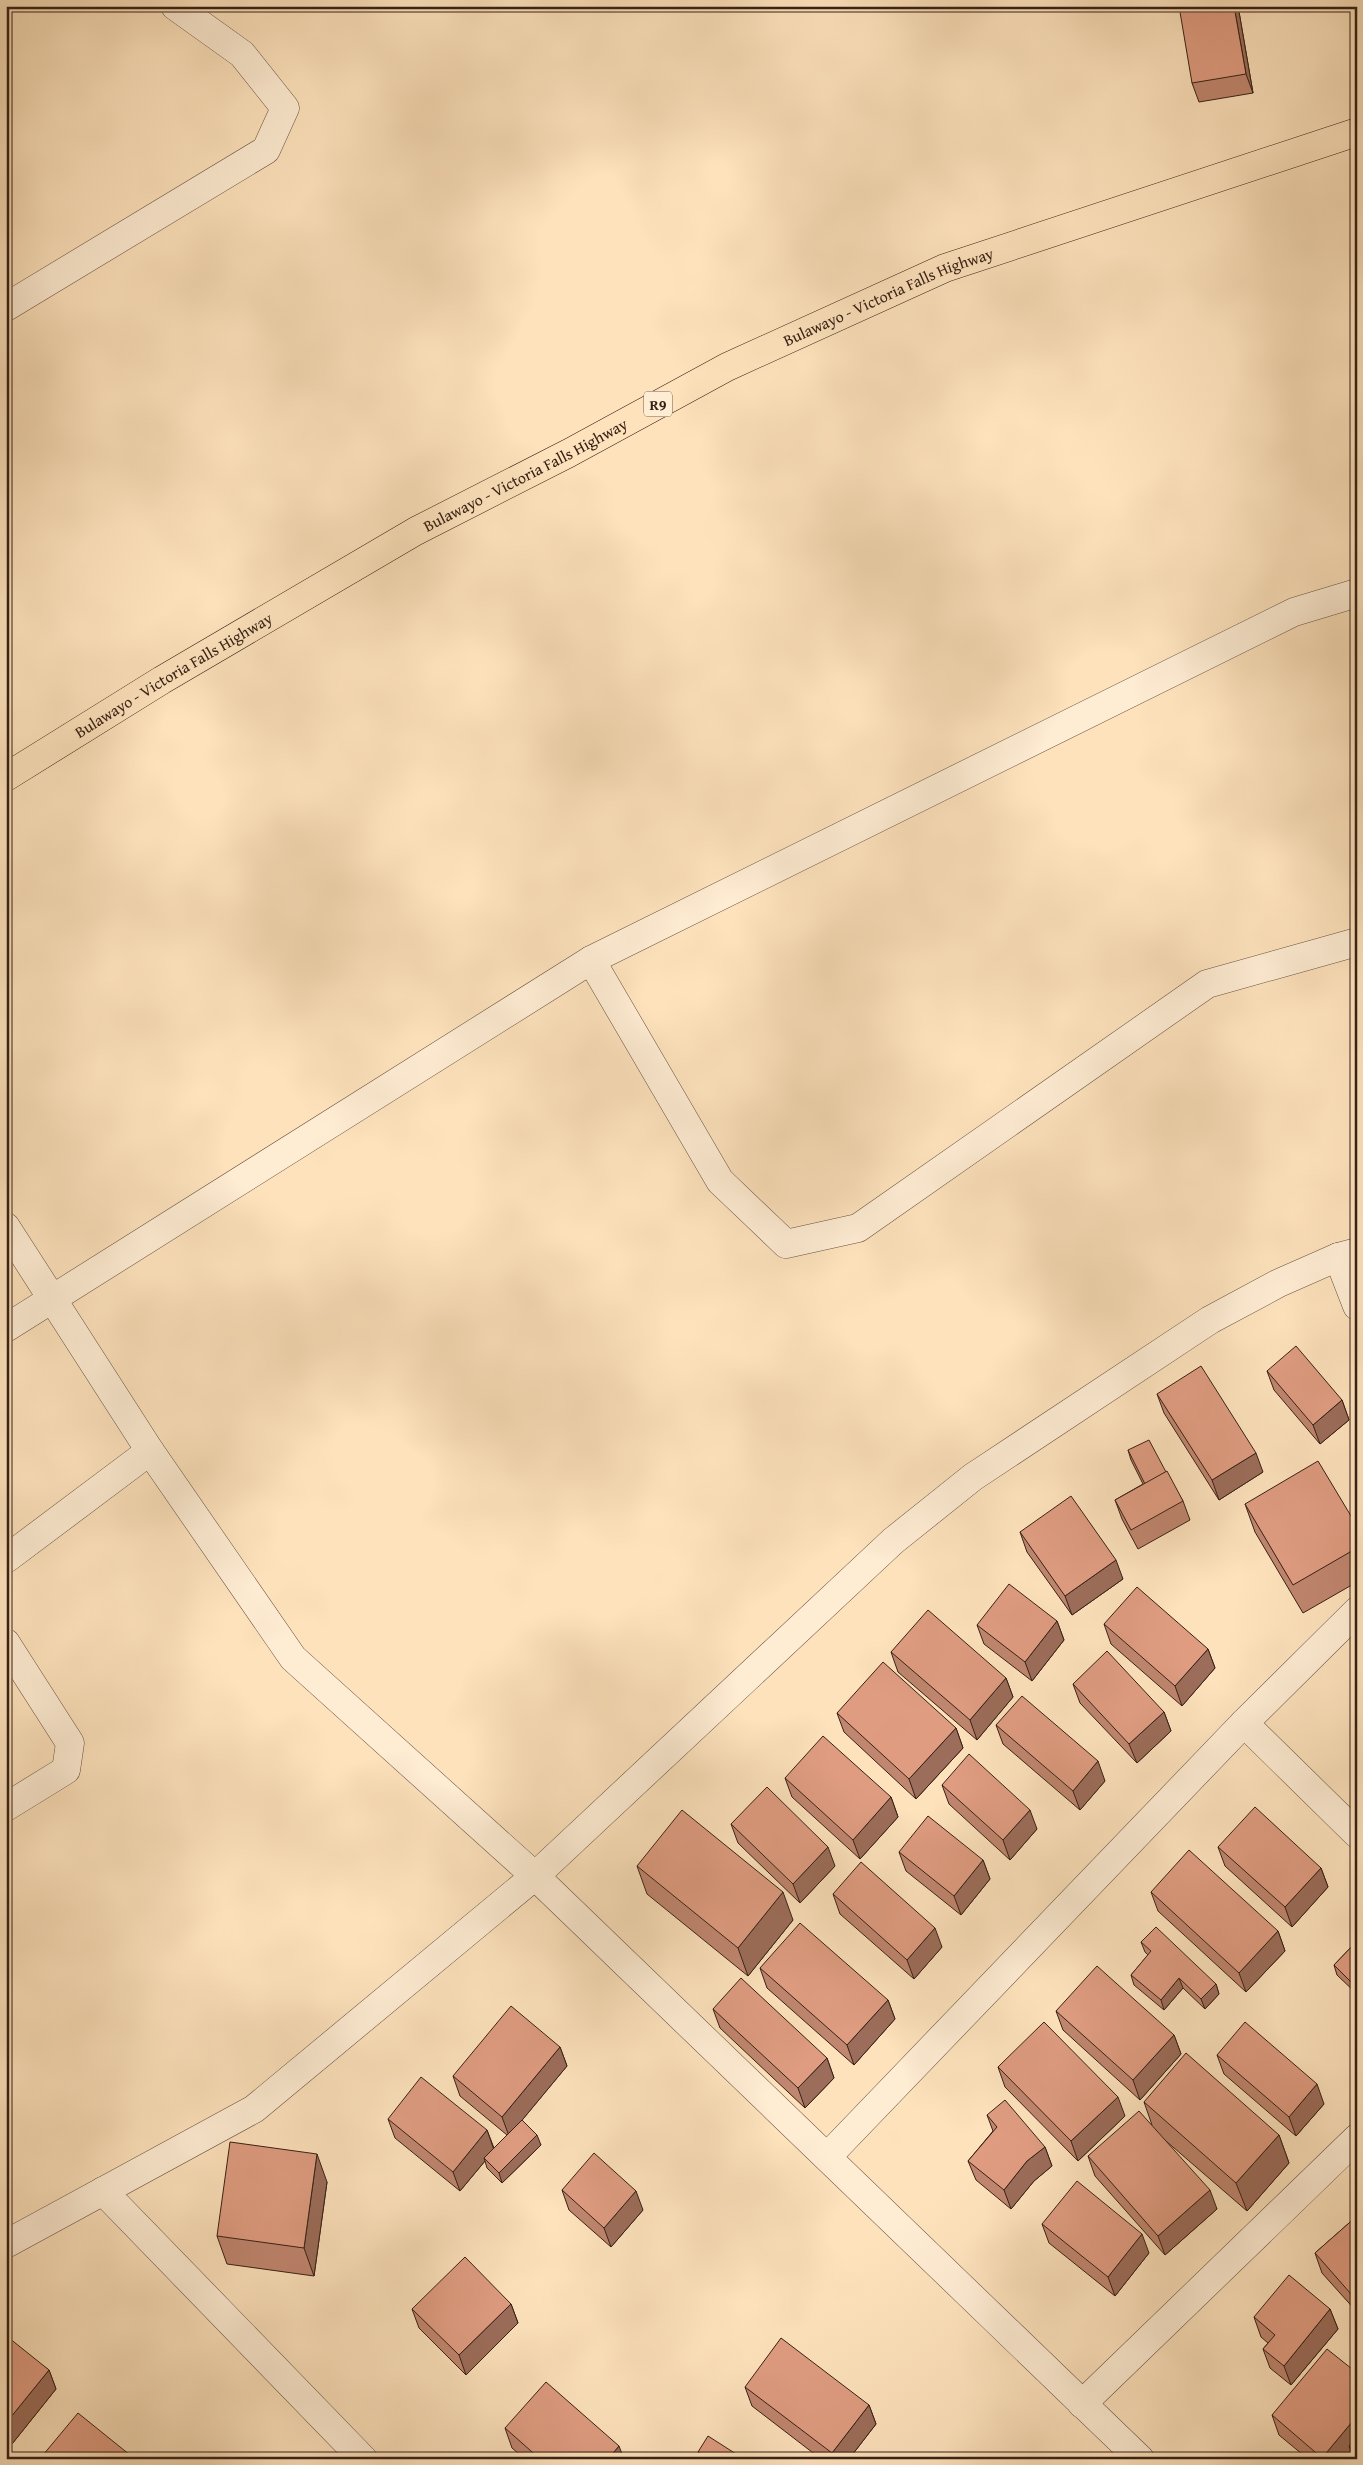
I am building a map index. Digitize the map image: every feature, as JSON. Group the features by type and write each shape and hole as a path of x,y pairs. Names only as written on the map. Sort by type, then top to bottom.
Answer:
{"highway":[{"name":"Bulawayo - Victoria Falls Highway","path":"6,778 162,680 416,531 568,453 727,367 945,268 1357,132"}],"street":[{"path":"6,307 266,150 285,108 242,54 175,6"},
{"path":"6,1328 591,960 1294,612 1357,593"},
{"path":"591,960 720,1181 786,1244 858,1228 1208,984 1357,942"},
{"path":"6,1227 150,1451 293,1658 535,1876 1140,2459"},
{"path":"6,2244 254,2109 535,1876 892,1541 973,1476 1210,1320 1279,1283 1348,1254 1357,1306"},
{"path":"6,1559 150,1451"},
{"path":"827,2157 1244,1723 1357,1611"},
{"path":"6,1643 70,1743 66,1770 6,1807"},
{"path":"1244,1723 1357,1834"},
{"path":"1082,2404 1357,2138"},
{"path":"103,2191 363,2459"}],"building":[{"path":"1179,6 1234,6 1246,74 1192,83"},
{"path":"1296,1346 1342,1400 1313,1425 1267,1371"},
{"path":"1201,1366 1256,1453 1212,1480 1157,1394"},
{"path":"1149,1440 1166,1472 1145,1484 1128,1450"},
{"path":"1318,1461 1357,1526 1357,1548 1293,1585 1245,1504"},
{"path":"1167,1471 1183,1501 1131,1530 1115,1500"},
{"path":"1071,1496 1116,1560 1065,1596 1020,1532"},
{"path":"1009,1584 1057,1621 1025,1662 977,1625"},
{"path":"1137,1587 1208,1649 1175,1686 1104,1624"},
{"path":"928,1610 1006,1678 970,1720 891,1652"},
{"path":"1107,1651 1164,1712 1129,1744 1073,1684"},
{"path":"883,1662 956,1728 909,1779 837,1713"},
{"path":"1022,1696 1098,1761 1073,1791 996,1725"},
{"path":"823,1736 891,1797 853,1840 785,1778"},
{"path":"969,1754 1030,1810 1003,1840 942,1785"},
{"path":"767,1787 828,1847 793,1884 731,1824"},
{"path":"1255,1807 1321,1868 1285,1907 1218,1847"},
{"path":"682,1810 783,1892 738,1948 637,1866"},
{"path":"928,1816 983,1860 954,1896 899,1852"},
{"path":"1189,1850 1278,1931 1239,1973 1151,1892"},
{"path":"861,1862 935,1928 907,1960 833,1894"},
{"path":"800,1923 888,2000 847,2045 760,1968"},
{"path":"1156,1927 1216,1984 1201,1999 1179,1978 1161,2000 1131,1975 1151,1951 1141,1942"},
{"path":"1357,1941 1357,1981 1353,1984 1334,1965"},
{"path":"1097,1966 1174,2035 1133,2080 1056,2011"},
{"path":"741,1978 827,2058 798,2088 713,2009"},
{"path":"511,2006 560,2047 502,2117 453,2076"},
{"path":"1044,2022 1118,2097 1071,2141 998,2067"},
{"path":"1245,2022 1317,2084 1289,2117 1217,2055"},
{"path":"1186,2053 1279,2135 1236,2183 1144,2102"},
{"path":"421,2077 487,2130 453,2172 388,2119"},
{"path":"1005,2100 1045,2147 1027,2161 1004,2190 968,2161 997,2127 987,2115"},
{"path":"1139,2111 1210,2190 1158,2236 1088,2156"},
{"path":"522,2120 537,2135 499,2173 484,2158"},
{"path":"230,2142 317,2154 304,2248 217,2236"},
{"path":"594,2153 636,2191 604,2228 562,2190"},
{"path":"1077,2181 1142,2234 1108,2277 1042,2224"},
{"path":"1357,2216 1357,2289 1351,2294 1315,2253"},
{"path":"465,2257 511,2304 459,2355 412,2309"},
{"path":"1289,2275 1330,2309 1284,2366 1263,2349 1275,2335 1254,2317"},
{"path":"9,2338 49,2370 6,2423 6,2341"},
{"path":"781,2338 869,2405 832,2453 745,2387"},
{"path":"1327,2349 1357,2373 1357,2416 1322,2458 1272,2415"},
{"path":"546,2382 619,2446 608,2459 540,2459 505,2428"},
{"path":"78,2413 135,2459 47,2459 43,2455"},
{"path":"708,2436 744,2459 709,2459 698,2452"},
{"path":"1357,2436 1357,2453 1349,2446"}]}
